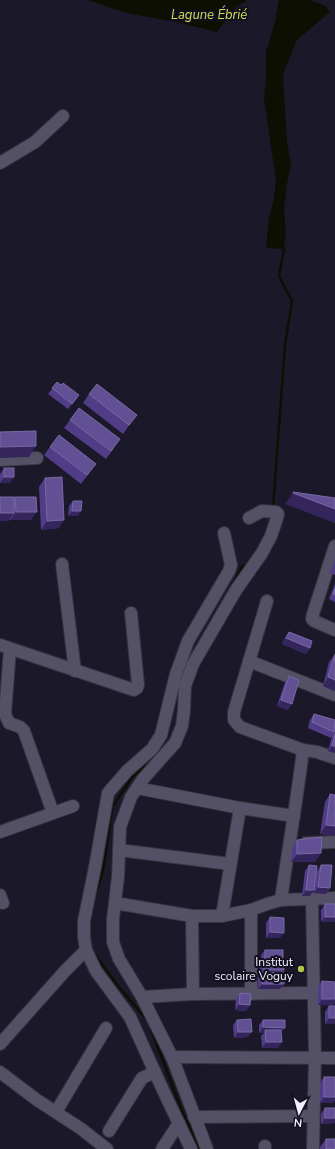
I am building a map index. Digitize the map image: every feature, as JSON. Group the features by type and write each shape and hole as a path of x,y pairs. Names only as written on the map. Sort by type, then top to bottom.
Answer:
{"street":[{"path":"0,163 35,142 63,116"},
{"path":"0,460 37,458"},
{"path":"207,1149 172,1057 142,997 119,959 113,942 113,919 118,877 120,827 131,797 143,779 175,743 182,726 185,686 193,664 236,590 262,553 271,536 278,514 276,512 262,511 249,518"},
{"path":"191,1149 130,1017 96,971 86,950 84,921 108,793 127,771 152,749 161,734 176,674 188,641 229,572 231,564 224,533"},
{"path":"335,546 312,614 312,619 335,630"},
{"path":"62,564 75,671"},
{"path":"267,601 234,712 234,720 240,727 303,750 317,752 335,758"},
{"path":"53,813 24,731 20,727 9,723 5,714 5,647 134,690 137,688 138,684 131,613"},
{"path":"249,661 335,695"},
{"path":"281,900 303,750"},
{"path":"137,788 240,808 294,816"},
{"path":"0,832 73,806"},
{"path":"222,916 240,808"},
{"path":"289,843 335,842"},
{"path":"119,850 230,864"},
{"path":"115,904 192,916 222,916 251,910 281,900 335,898"},
{"path":"312,899 315,1057 313,1149"},
{"path":"251,910 251,994"},
{"path":"192,916 193,994"},
{"path":"0,1044 65,971 86,950"},
{"path":"142,997 193,994 314,993"},
{"path":"56,1112 106,1028"},
{"path":"172,1057 335,1058"},
{"path":"0,1072 37,1100 80,1128 107,1149"},
{"path":"109,1131 142,1078 155,1072"},
{"path":"194,1117 313,1116"},
{"path":"162,1149 179,1123"}],"water":[{"name":"Lagune Ébrié","path":"88,0 247,0 236,7 217,32 176,22 126,13"},
{"name":"Lagune Ébrié","path":"279,0 310,0 326,6 330,12 297,40 283,74 287,141 291,165 284,210 286,233 284,249 266,248 269,218 274,199 276,180 264,99 266,52 275,22"}],"building":[{"path":"57,382 61,385 63,383 79,395 72,404 52,388"},
{"path":"97,384 137,415 129,425 89,394"},
{"path":"79,408 120,439 111,451 70,420"},
{"path":"36,431 36,446 0,447 0,432"},
{"path":"59,435 96,464 87,475 50,447"},
{"path":"4,468 14,468 14,477 4,477"},
{"path":"62,477 64,520 47,521 45,478"},
{"path":"293,493 335,498 335,509"},
{"path":"0,497 14,497 14,513 0,513"},
{"path":"15,497 36,497 37,512 16,512"},
{"path":"73,501 82,501 81,511 72,511"},
{"path":"289,632 312,641 310,648 286,638"},
{"path":"335,654 335,680 328,677"},
{"path":"289,676 299,680 292,704 281,700"},
{"path":"314,714 335,720 334,732 312,722"},
{"path":"335,734 335,746 332,746"},
{"path":"330,794 335,795 335,826 326,825"},
{"path":"322,837 321,853 297,854 297,840"},
{"path":"309,865 317,866 314,890 306,890"},
{"path":"321,865 332,865 330,888 318,887"},
{"path":"325,904 335,904 335,917 325,917"},
{"path":"270,917 284,918 284,933 270,932"},
{"path":"265,950 283,950 283,959 265,959"},
{"path":"264,961 284,961 284,970 264,970"},
{"path":"284,972 284,984 262,984 262,973"},
{"path":"322,981 335,982 335,999 322,999"},
{"path":"240,993 251,994 250,1005 239,1004"},
{"path":"329,1006 335,1006 335,1018 329,1018"},
{"path":"251,1019 252,1032 238,1032 237,1020"},
{"path":"263,1020 285,1020 285,1028 263,1027"},
{"path":"265,1030 281,1030 282,1042 266,1042"},
{"path":"324,1077 335,1077 335,1097 324,1097"},
{"path":"325,1108 335,1108 335,1118 325,1118"},
{"path":"326,1139 335,1139 335,1149 326,1149"}],"waterway":[{"path":"273,508 285,345 292,301 279,276 284,249"},
{"path":"234,583 242,567 248,564"},
{"path":"95,897 104,866 112,807 133,776 150,763"},
{"path":"93,952 118,986 149,1022"},
{"path":"151,1029 180,1106 199,1149"}],"place":[{"name":"Institut scolaire Voguy","path":"301,969"}]}
